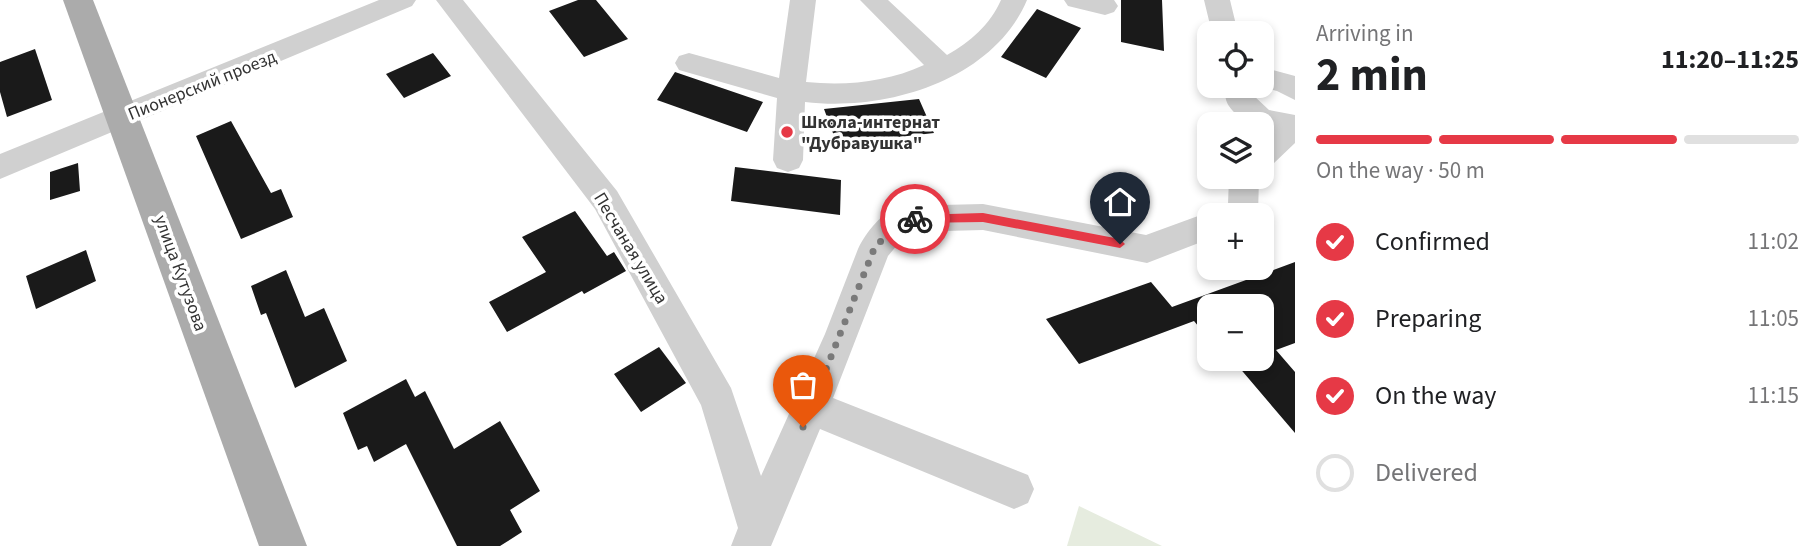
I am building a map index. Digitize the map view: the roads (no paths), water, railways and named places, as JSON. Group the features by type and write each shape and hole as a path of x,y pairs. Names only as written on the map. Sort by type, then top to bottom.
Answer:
{"main road":[{"name":"улица Кутузова","path":"78,0 283,546"}],"street":[{"name":"Пионерский проезд","path":"0,167 403,0"},
{"name":"Песчаная улица","path":"449,0 606,200 718,400 755,537"},
{"path":"788,160 791,92 803,0"},
{"path":"873,0 944,68"},
{"path":"689,63 742,81 791,92 852,95 904,85 975,51 996,30 1014,0"},
{"path":"1077,0 1105,6"},
{"path":"1217,0 1222,21"},
{"path":"1239,98 1260,119 1295,126"},
{"path":"1274,145 1295,126"},
{"path":"755,537 811,407 874,249 900,219 983,217 1147,249 1197,230"},
{"path":"811,407 1014,489"}],"place":[{"name":"Школа-интернат \"Дубравушка\"","path":"787,132"}]}
